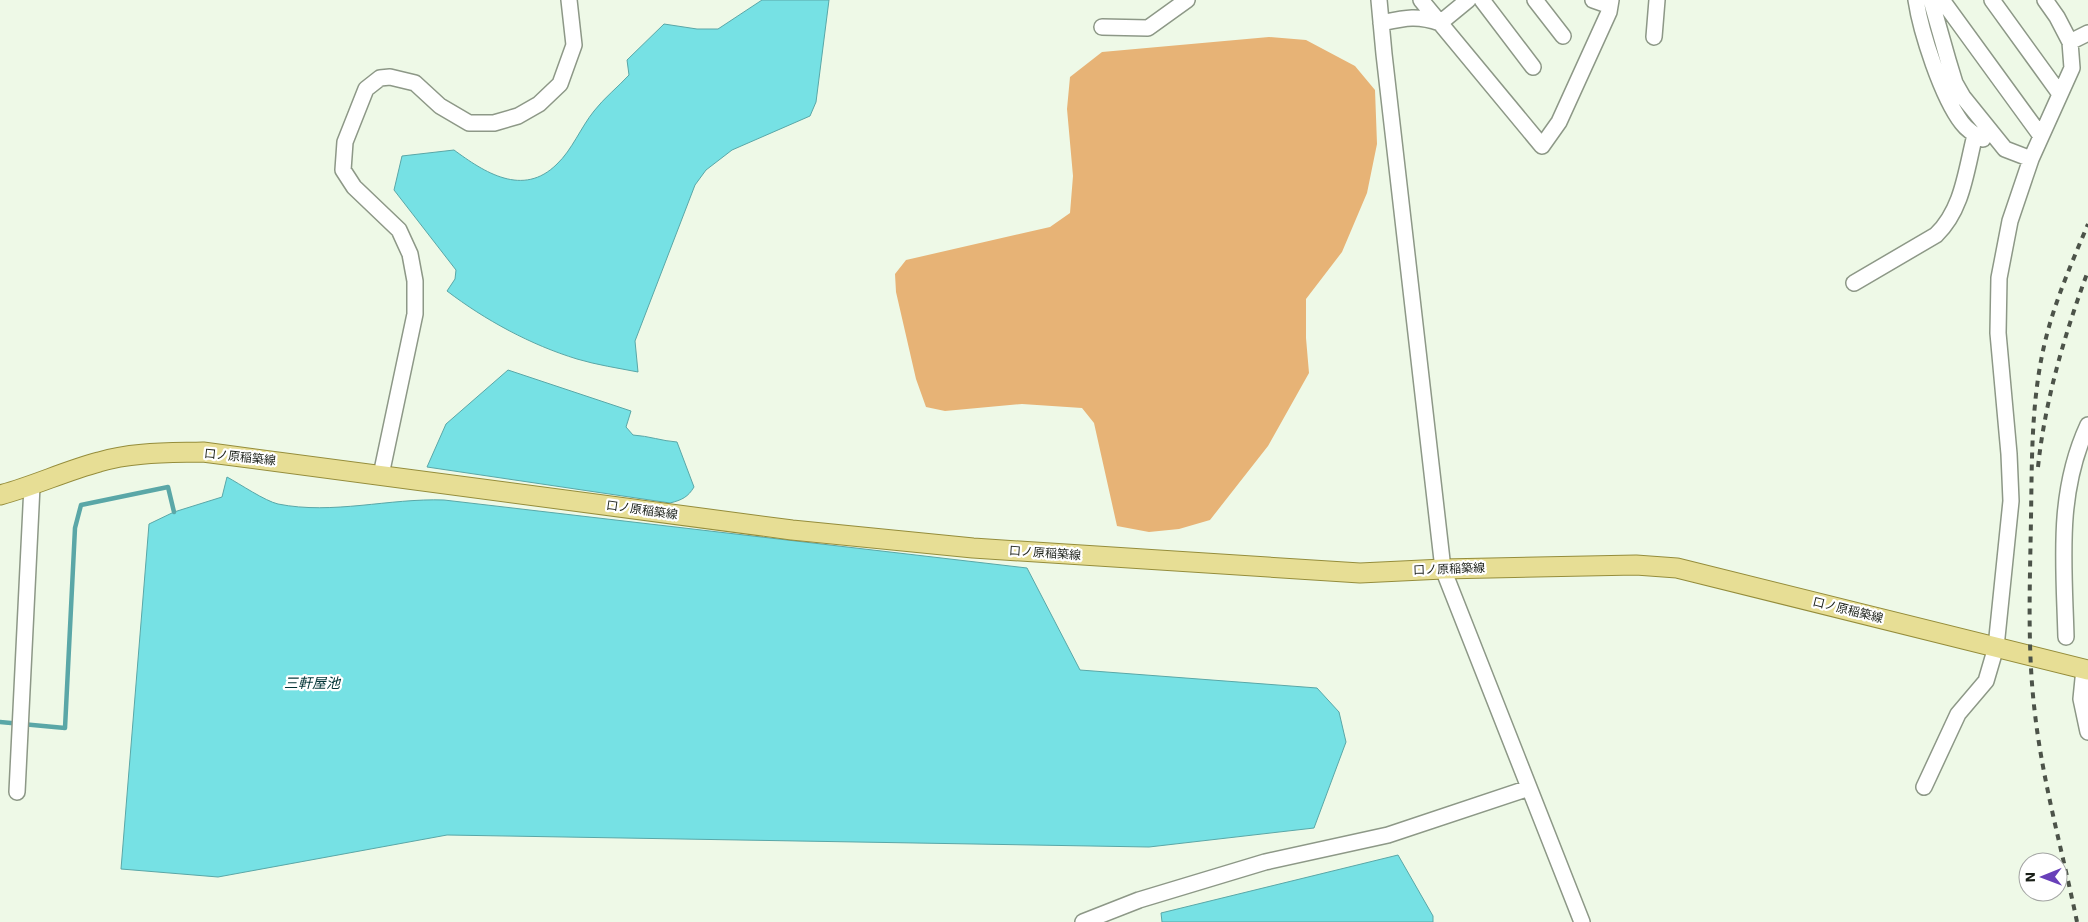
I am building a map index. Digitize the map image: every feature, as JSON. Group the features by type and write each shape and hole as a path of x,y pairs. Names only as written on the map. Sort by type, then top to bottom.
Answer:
{"main road":[{"name":"口ノ原稲築線","path":"0,495 32,486 100,461 151,453 202,452 792,530 973,548 1360,573 1636,564 1677,568 2086,669"}],"street":[{"path":"381,475 414,314 415,282 410,254 399,230 354,187 343,170 345,142 366,89 380,78 415,83 440,106 469,122 494,123 518,116 539,104 560,84 574,45 569,0"},
{"path":"1102,27 1148,28 1187,0"},
{"path":"1379,0 1443,569 1582,922"},
{"path":"1421,0 1542,146 1559,122 1611,3 1593,0"},
{"path":"1440,23 1468,0"},
{"path":"1482,0 1533,67"},
{"path":"1535,0 1563,36"},
{"path":"1654,37 1657,0"},
{"path":"1916,0 1919,17 1951,106 1962,123 1975,135 2031,160"},
{"path":"1931,0 1935,21 1955,82 1963,97 2005,149"},
{"path":"1942,0 2041,136"},
{"path":"1992,0 2060,94"},
{"path":"1924,787 1958,714 1986,681 1996,647 2011,501 2009,454 1998,333 1999,278 2010,221 2031,160 2072,68 2070,42 2057,17 2045,0"},
{"path":"1381,23 1414,17 1440,23"},
{"path":"2070,42 2088,33"},
{"path":"1854,283 1936,235 1944,227 1959,202 1975,135"},
{"path":"2066,637 2064,538 2067,492 2080,442 2088,425"},
{"path":"17,792 32,486"},
{"path":"2086,669 2081,699 2088,732"},
{"path":"1083,922 1139,900 1247,867 1388,835 1529,788"}],"shaded area":[{"path":"1269,37 1306,40 1355,66 1375,90 1377,144 1367,193 1342,252 1306,299 1306,338 1309,373 1268,446 1210,520 1179,529 1149,532 1117,526 1094,423 1082,408 1022,404 945,411 926,407 916,379 896,292 895,274 906,260 1050,227 1070,213 1073,176 1067,109 1070,77 1102,52"}],"water":[{"path":"762,0 829,0 816,102 810,116 732,150 706,170 695,185 635,341 638,372 600,365 543,347 493,322 447,291 455,279 456,270 394,190 402,156 454,150 478,166 504,178 517,180 531,179 544,174 557,164 594,111 629,75 627,60 664,24 697,29 718,29"},
{"path":"508,370 631,411 626,427 633,435 677,442 694,487 684,498 670,503 427,467 446,424"},
{"name":"三軒屋池","path":"227,477 273,502 299,507 340,507 403,501 444,500 1027,568 1080,670 1317,688 1339,712 1346,742 1314,828 1149,847 447,835 218,877 121,869 149,524 174,512 222,497"},
{"path":"1398,855 1433,916 1433,922 1162,922 1161,913"}],"waterway":[{"path":"0,722 65,728 75,528 81,505 168,487 174,512"}],"railway":[{"path":"2077,922 2048,792 2035,714 2030,641 2030,567 2032,449 2038,379 2047,334 2056,306 2088,224"},
{"path":"2038,467 2041,442 2057,367 2071,318 2088,271"}]}
